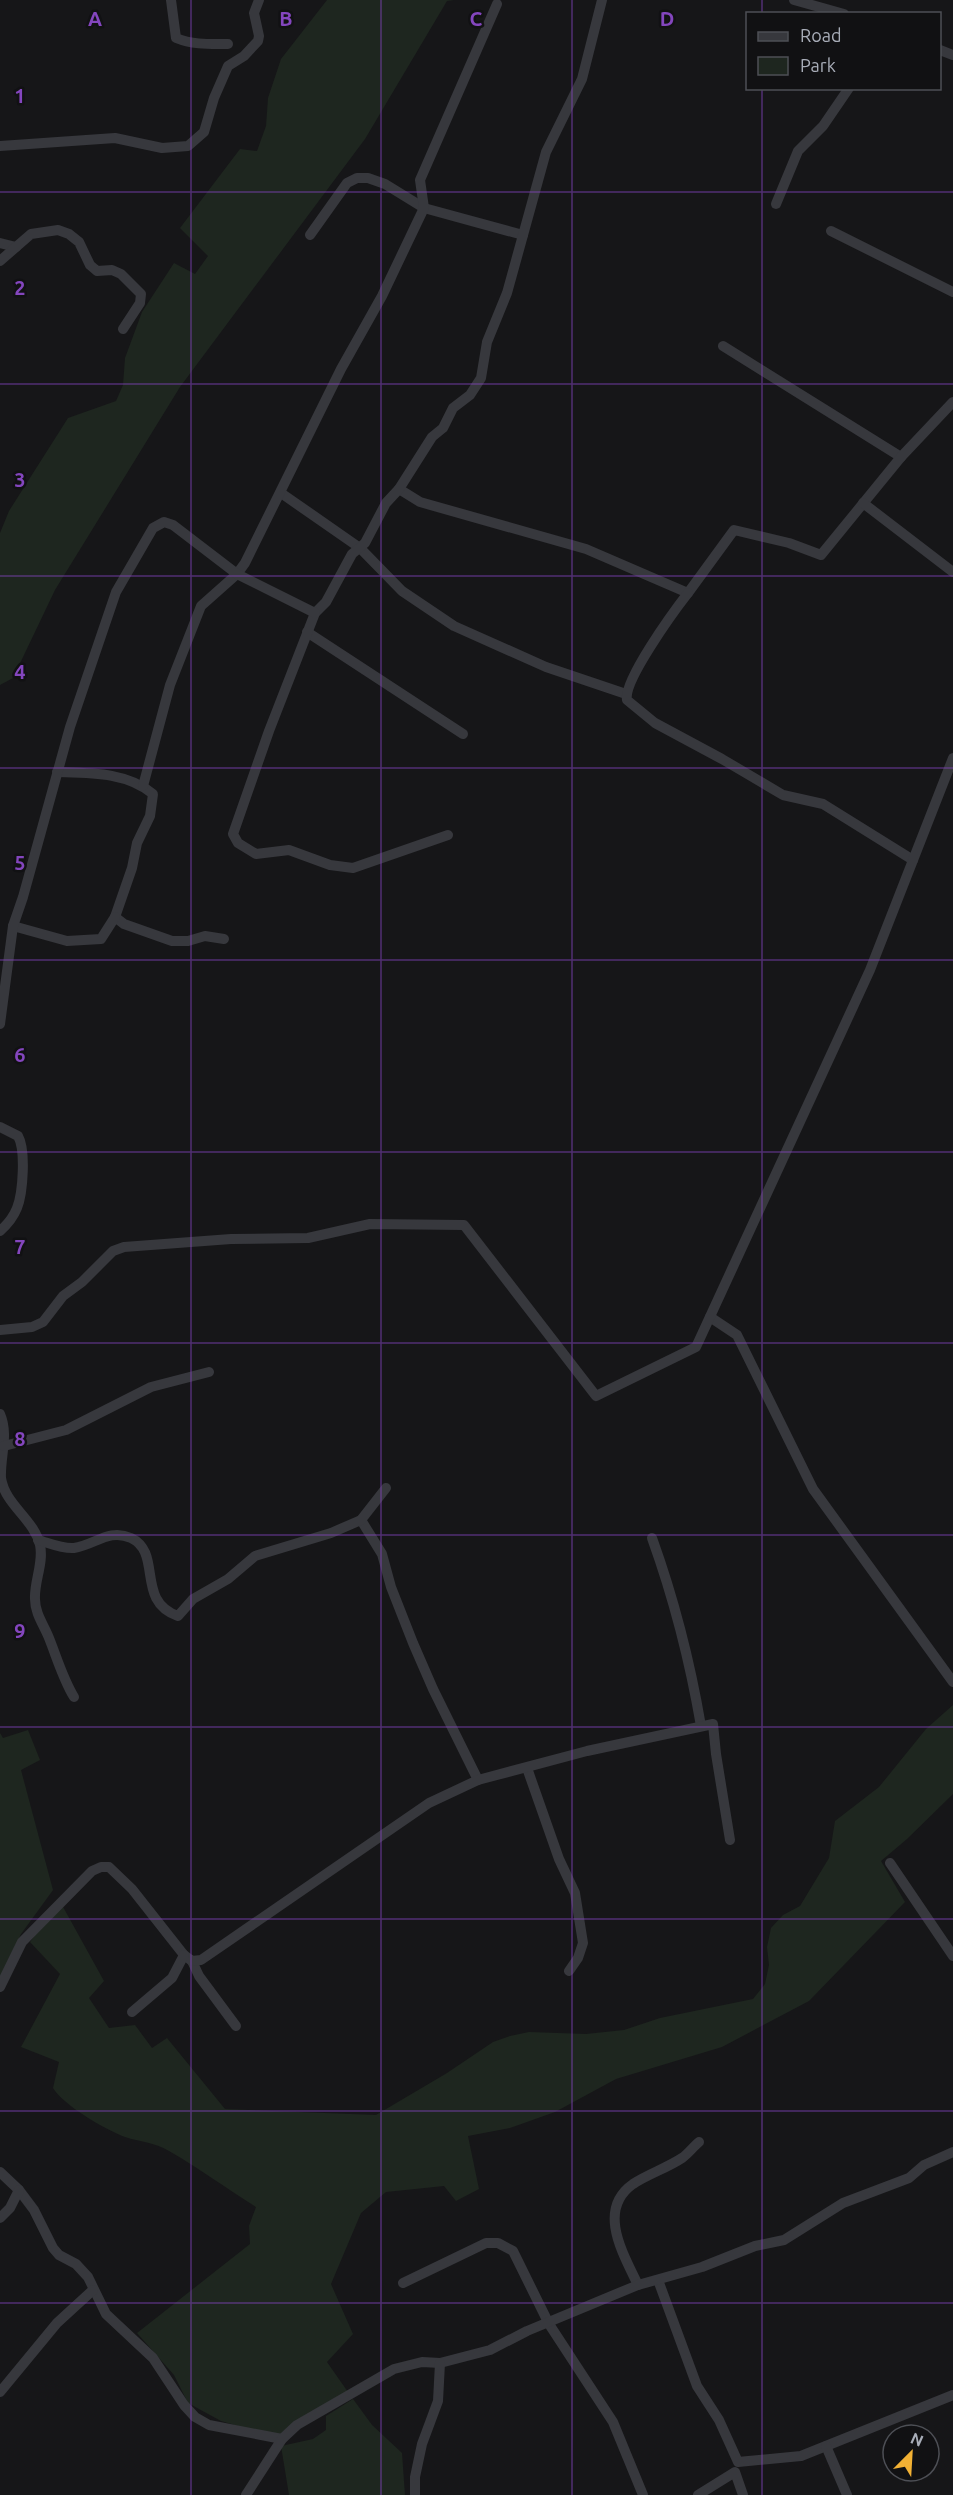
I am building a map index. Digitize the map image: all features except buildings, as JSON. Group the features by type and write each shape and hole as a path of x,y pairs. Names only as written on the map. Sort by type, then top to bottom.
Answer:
{"street":[{"path":"171,0 176,38 187,43 203,45 228,44"},
{"path":"0,146 115,138 162,148 188,146 204,132 214,98 228,66 244,56 258,41 254,13 260,0"},
{"path":"448,836 353,868 330,865 289,850 256,854 238,843 233,834 268,731 315,613 326,602 352,554 365,543 386,502 399,489 432,437 443,428 453,408 470,395 481,378 487,342 507,293 546,152 582,79 602,0"},
{"path":"794,0 837,12"},
{"path":"143,786 170,685 201,606 237,574 245,563 341,369 382,296 424,208 420,180 497,4"},
{"path":"776,204 798,151 823,126 848,90"},
{"path":"309,235 347,183 357,178 368,178 385,184 424,208 523,235"},
{"path":"0,261 31,234 58,230 69,234 79,242 90,265 97,271 112,270 121,274 141,294 140,303 123,329"},
{"path":"831,231 953,292"},
{"path":"0,243 16,247"},
{"path":"723,346 901,457"},
{"path":"913,860 823,804 783,795 655,723 627,700 626,694 637,671 672,614 734,530 789,543 821,555 901,457 953,402"},
{"path":"399,489 420,502 586,549 688,593"},
{"path":"281,493 360,548 402,591 454,626 546,667 626,694"},
{"path":"864,503 953,572"},
{"path":"0,1024 13,926 69,727 116,592 153,528 164,522 173,525 237,574 315,613"},
{"path":"307,632 463,734"},
{"path":"0,1330 32,1327 43,1322 63,1296 82,1282 113,1251 124,1247 231,1239 308,1238 370,1224 464,1225 596,1396 696,1347 870,970 953,758"},
{"path":"13,926 67,940 101,939 115,917 132,868 137,843 153,806 153,794 143,786 100,773 57,772"},
{"path":"115,917 124,924 172,941 188,941 205,936 224,939"},
{"path":"0,1127 18,1136 23,1151 17,1207 12,1219 0,1231"},
{"path":"710,1317 737,1335 813,1490 953,1682"},
{"path":"4,1446 66,1430 151,1387 209,1372"},
{"path":"0,1414 4,1426 1,1477 4,1490 31,1526 38,1540 39,1572 35,1591 37,1612 74,1697"},
{"path":"38,1540 74,1548 106,1535 117,1534 132,1538 145,1551 151,1587 157,1602 165,1610 178,1616 193,1599 228,1579 255,1556 331,1533 361,1520 386,1488"},
{"path":"361,1520 382,1554 391,1587 413,1643 478,1780"},
{"path":"652,1538 666,1576 678,1622 701,1726"},
{"path":"188,1958 201,1960 429,1803 478,1780 587,1751 701,1726 713,1724 730,1840"},
{"path":"527,1768 559,1859 575,1893 583,1943 578,1958 568,1971"},
{"path":"891,1863 953,1956"},
{"path":"0,1987 22,1942 92,1871 101,1867 109,1867 132,1889 188,1958 236,2026"},
{"path":"132,2012 172,1978 188,1958"},
{"path":"638,2285 618,2243 614,2217 619,2198 632,2185 684,2157 699,2142"},
{"path":"246,2495 282,2439 297,2425 394,2369 422,2362 440,2363 490,2350 527,2331 549,2324 638,2285 702,2267 755,2246 784,2240 843,2204 909,2178 924,2165 953,2152"},
{"path":"0,2172 19,2190 34,2211 52,2248 59,2255 76,2264 88,2277 106,2314 115,2325 153,2358 184,2405 195,2417 209,2425 261,2437 282,2439"},
{"path":"0,2218 10,2208 19,2190"},
{"path":"403,2283 486,2243 498,2243 513,2251 549,2324 614,2422 643,2495"},
{"path":"658,2280 697,2386 719,2420 738,2462 801,2456 953,2395"},
{"path":"0,2392 57,2323 93,2290"},
{"path":"415,2495 415,2477 422,2444 438,2401 440,2363"},
{"path":"826,2446 848,2495"},
{"path":"698,2495 735,2472 743,2495"}],"green space":[{"path":"327,0 454,0 447,1 365,139 180,387 55,590 13,678 0,685 0,533 9,511 68,418 116,401 123,385 125,358 142,312 174,263 195,274 208,256 180,228 240,149 257,151 266,126 268,98 281,59"},
{"path":"953,1705 953,1794 881,1861 905,1902 809,2001 722,2047 616,2079 555,2112 510,2128 468,2136 479,2189 456,2201 444,2186 386,2192 361,2213 331,2284 353,2334 327,2362 348,2392 275,2437 221,2421 188,2403 174,2375 137,2333 250,2244 249,2226 256,2207 163,2148 125,2137 86,2116 66,2102 53,2088 59,2062 21,2047 60,1974 30,1942 43,1924 62,1905 104,1981 89,1998 109,2028 135,2025 152,2048 167,2038 225,2109 376,2115 447,2073 493,2042 510,2036 529,2032 586,2034 624,2030 660,2018 753,1999 765,1984 769,1965 767,1947 771,1928 783,1915 800,1906 829,1858 835,1821 879,1787 926,1729"},
{"path":"28,1730 40,1760 21,1770 53,1890 21,1934 0,1977 0,1733 3,1738"},
{"path":"353,2399 372,2425 402,2453 405,2495 289,2495 281,2446 313,2439 326,2430 326,2416"}]}
